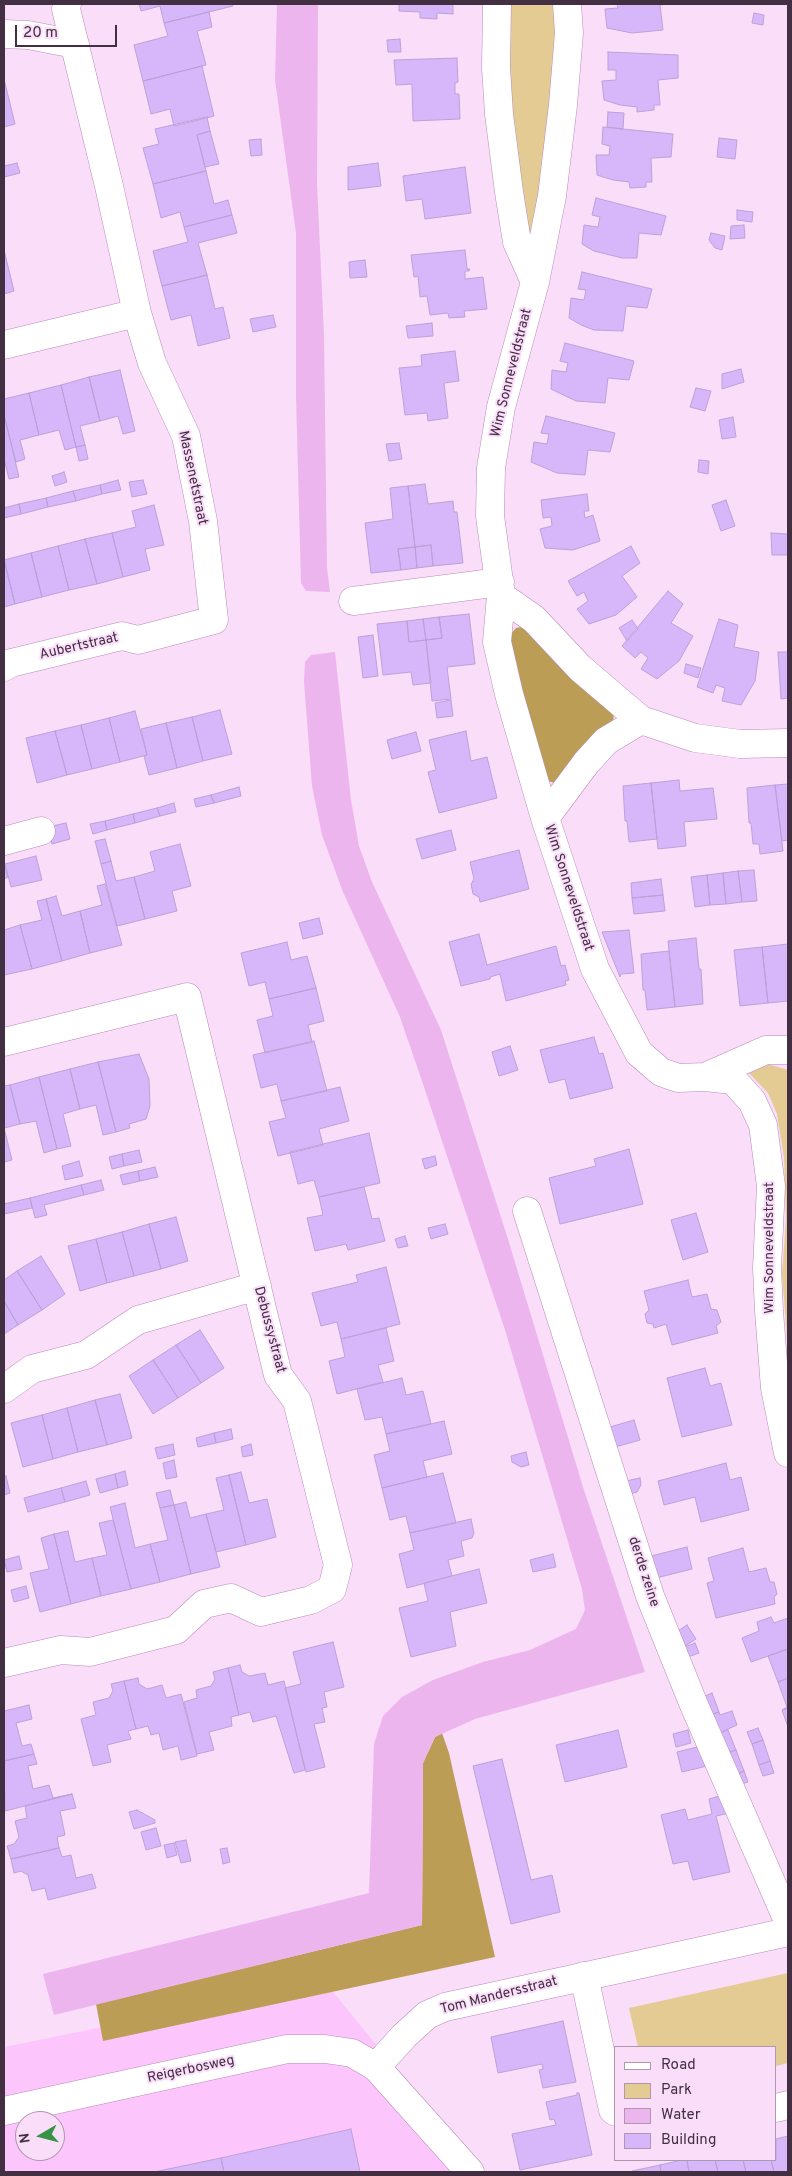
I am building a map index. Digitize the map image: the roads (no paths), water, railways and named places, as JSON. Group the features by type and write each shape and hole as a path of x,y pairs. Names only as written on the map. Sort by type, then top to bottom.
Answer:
{"street":[{"name":"Massenetstraat","path":"67,4 66,9 137,313 152,363 186,436 203,521 214,620"},
{"path":"496,4 496,68 499,114 516,242 535,282"},
{"name":"Wim Sonneveldstraat","path":"567,4 569,33 563,105 552,196 535,282 501,407 491,468 490,516 501,589 498,642 509,694 545,818 594,969 638,1053 661,1072 678,1078 705,1077 733,1080 752,1102 763,1125 771,1186 767,1268 769,1311 775,1388 788,1453"},
{"path":"4,34 28,35 75,44"},
{"path":"4,345 137,313"},
{"path":"353,601 501,589 534,619 580,668 641,720 695,738 740,744 788,743"},
{"name":"Aubertstraat","path":"4,667 10,663 122,636 138,640 214,620"},
{"name":"Wim Sonneveldstraat","path":"545,818 586,763 606,740 641,720"},
{"path":"4,841 41,831"},
{"name":"Debussystraat","path":"4,1042 188,997 278,1375 297,1401 338,1565 332,1590 311,1600 261,1612 231,1598 204,1604 176,1630 90,1652 61,1650 4,1663"},
{"name":"Wim Sonneveldstraat","path":"705,1077 766,1050 788,1050"},
{"name":"derde zeine","path":"527,1211 650,1596 690,1697 788,1921"},
{"path":"4,1388 32,1369 86,1354 138,1320 257,1286"},
{"name":"Tom Mandersstraat","path":"376,2067 404,2036 427,2015 445,2007 788,1932"},
{"path":"584,1976 614,2111"},
{"name":"Reigerbosweg","path":"4,2111 287,2049 326,2049 352,2054 376,2067 470,2172"}],"water":[{"path":"277,4 318,4 317,183 324,335 327,568 330,592 306,591 301,583 296,396 296,233 275,80"},
{"path":"335,652 351,800 359,846 372,882 441,1030 507,1236 583,1487 645,1672 475,1719 435,1737 423,1763 422,1925 54,2015 43,1974 369,1893 374,1744 383,1716 402,1697 433,1680 483,1662 530,1650 576,1629 585,1610 582,1589 505,1330 423,1084 400,1017 343,892 322,835 312,786 304,682 305,662 311,655"}]}
